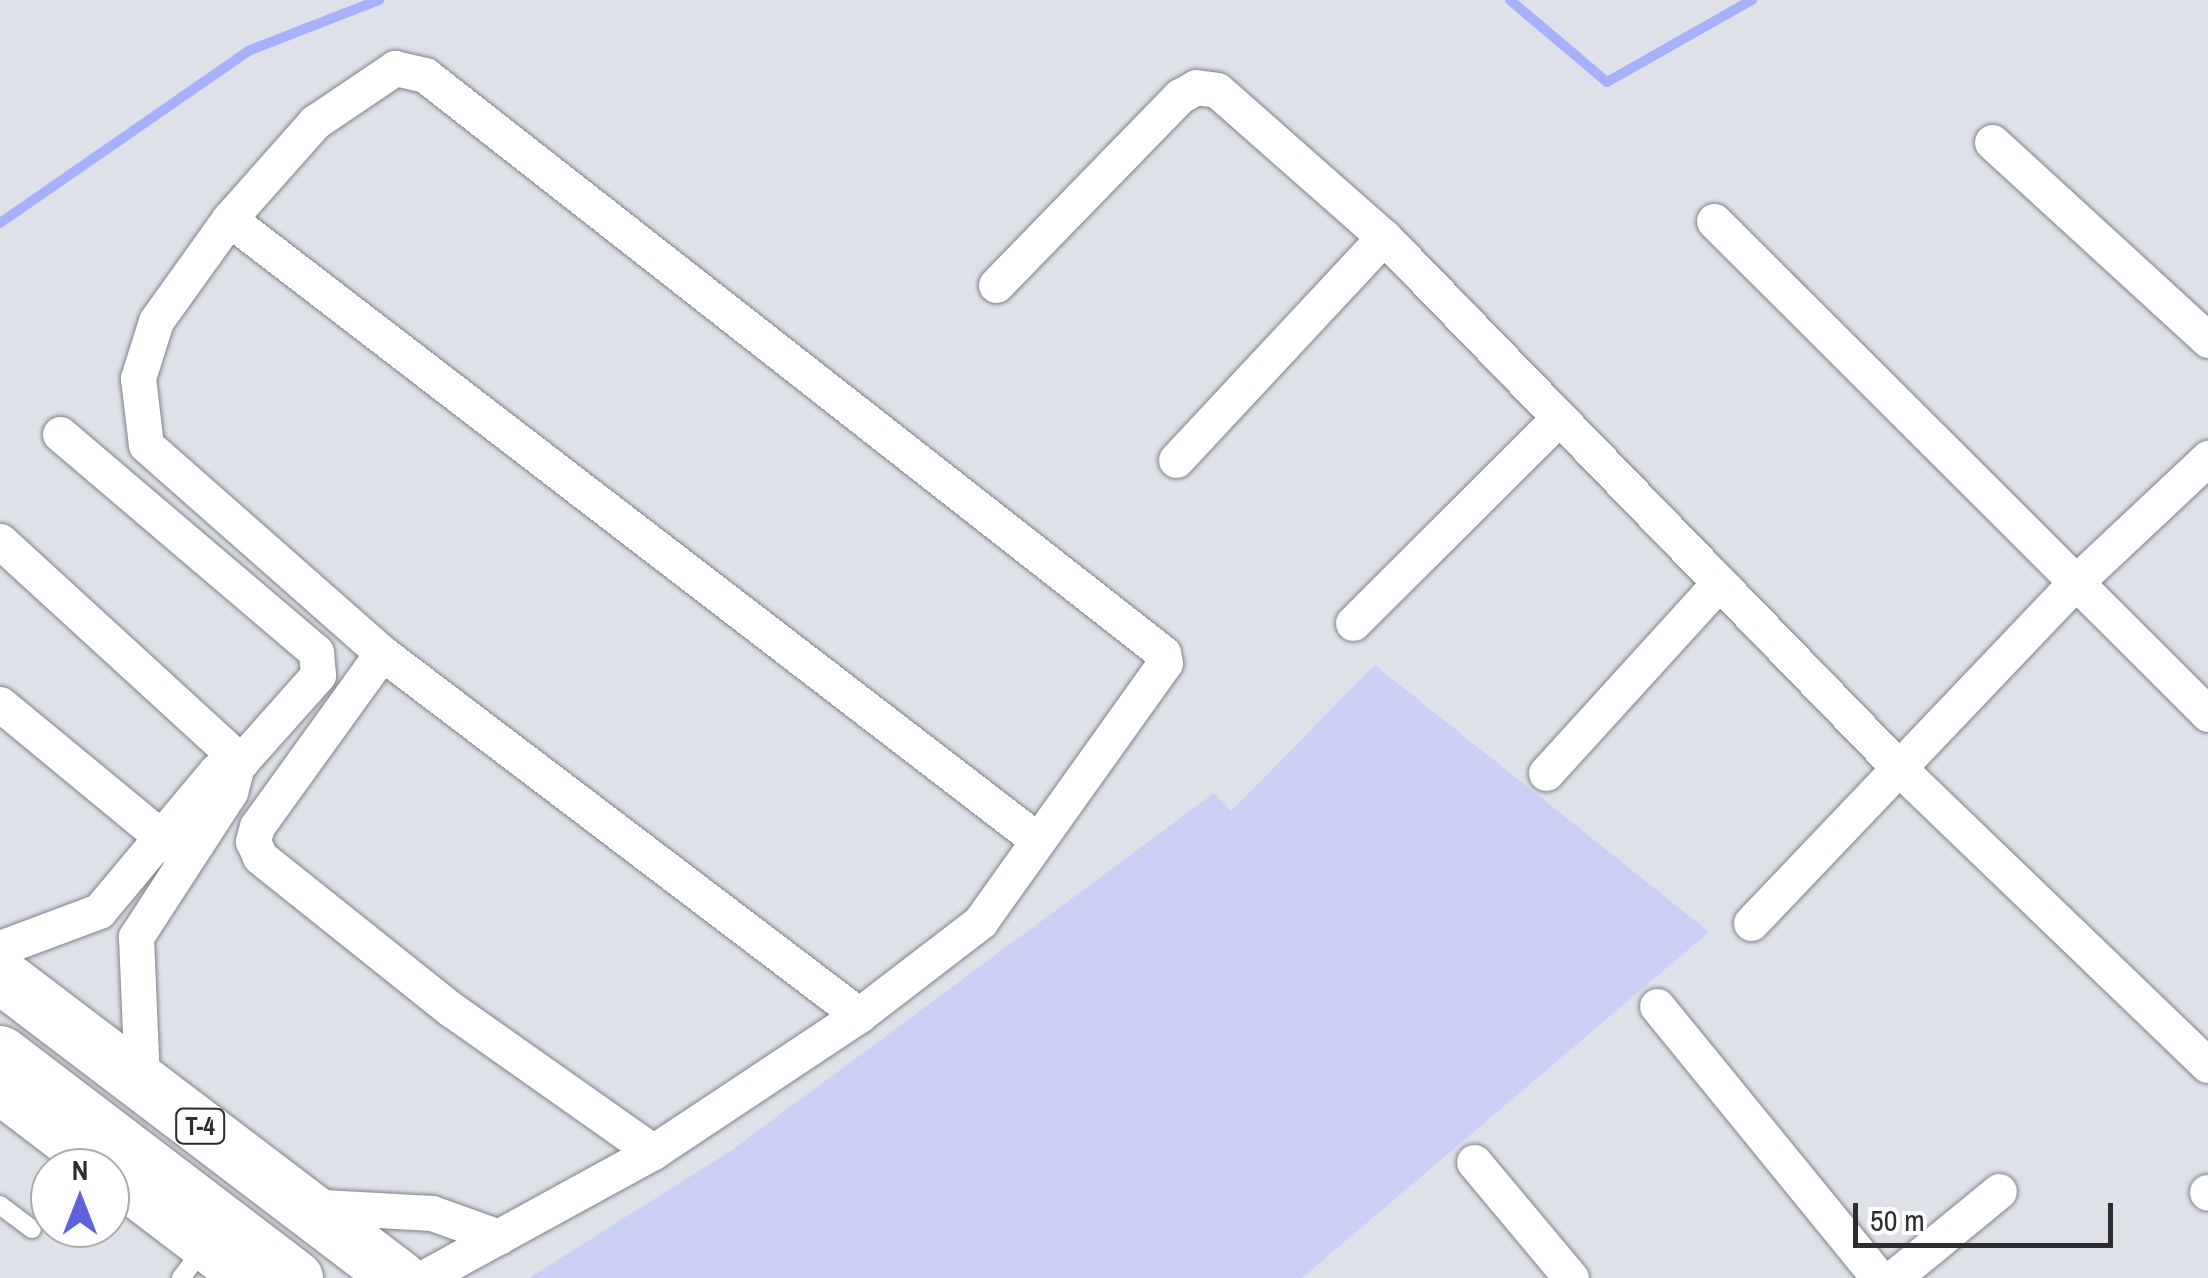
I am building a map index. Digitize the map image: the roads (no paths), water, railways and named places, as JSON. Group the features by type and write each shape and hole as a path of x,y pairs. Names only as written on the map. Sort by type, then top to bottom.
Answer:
{"highway":[{"name":"T-4","path":"0,975 399,1278"},
{"name":"T-4","path":"0,1053 295,1278"}],"street":[{"path":"423,1278 653,1152 860,1015 980,922 1036,839 1162,672 1162,653 425,75 395,68 315,122 229,219 156,320 138,378 146,445 382,653 860,1015"},
{"path":"996,285 1196,87 1217,90 1384,237 1902,772 2208,1064"},
{"path":"1992,142 2208,340"},
{"path":"229,219 1036,839"},
{"path":"1714,222 2208,714"},
{"path":"1176,460 1384,237"},
{"path":"1352,624 1559,418"},
{"path":"0,948 99,911 230,792 239,764 318,675 316,652 60,434"},
{"path":"1751,924 1902,772 2077,581 2208,458"},
{"path":"0,541 239,764"},
{"path":"1546,773 1719,582"},
{"path":"382,653 257,826 253,841 260,857 452,1010 653,1152"},
{"path":"0,704 173,847"},
{"path":"142,1083 136,937 173,847"},
{"path":"99,911 136,937"},
{"path":"1657,1006 1879,1278"},
{"path":"0,1098 66,1148"},
{"path":"1474,1162 1571,1278"},
{"path":"1893,1278 1999,1191"},
{"path":"130,1202 191,1264 236,1278"},
{"path":"304,1206 432,1213 499,1237"}],"lane":[{"path":"0,1206 30,1228"}],"waterway":[{"path":"0,223 248,51 379,0"},
{"path":"1510,0 1607,82 1752,0"}]}
